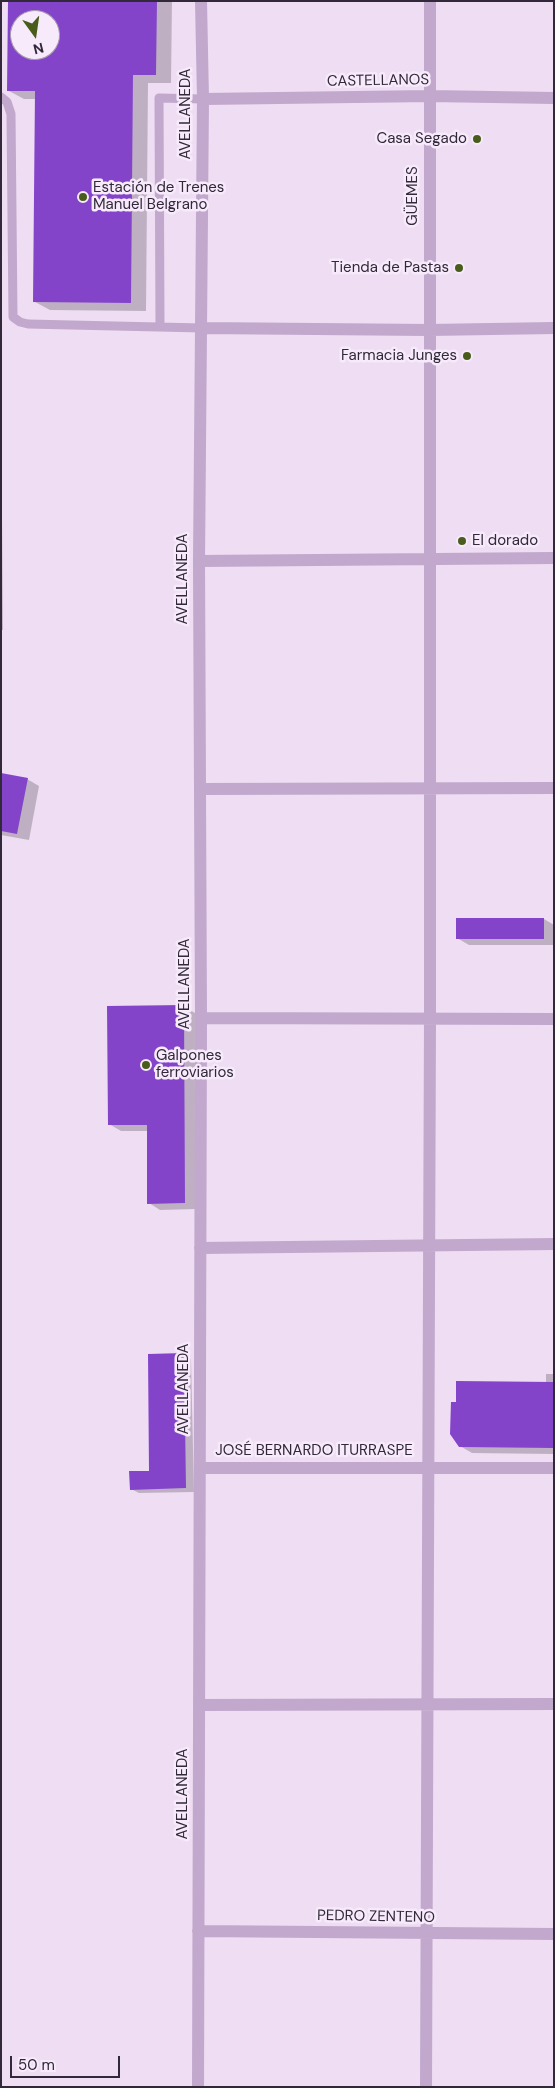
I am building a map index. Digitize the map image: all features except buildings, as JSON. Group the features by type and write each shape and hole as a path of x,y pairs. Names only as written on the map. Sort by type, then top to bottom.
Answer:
{"street":[{"name":"AVELLANEDA","path":"198,2087 201,1018 199,561 203,99 201,1"},
{"name":"GÜEMES","path":"426,2087 430,1019 430,1"},
{"name":"CASTELLANOS","path":"203,99 430,96 554,98"},
{"path":"202,328 429,330 554,328"},
{"path":"199,561 554,558"},
{"path":"200,789 554,788"},
{"path":"201,1018 554,1019"},
{"path":"200,1248 554,1244"},
{"name":"JOSÉ BERNARDO ITURRASPE","path":"200,1468 554,1468"},
{"path":"199,1705 554,1704"},
{"name":"PEDRO ZENTENO","path":"198,1931 554,1934"}],"lane":[{"path":"1,97 7,102 11,114 13,317 20,322 28,324 202,328"},
{"path":"160,327 159,98 203,99"}],"place":[{"name":"Casa Segado","path":"477,139"},
{"name":"Estación de Trenes Manuel Belgrano","path":"83,197"},
{"name":"Tienda de Pastas","path":"459,268"},
{"name":"Farmacia Junges","path":"467,356"},
{"name":"El dorado","path":"462,541"},
{"name":"Galpones ferroviarios","path":"146,1065"}]}
